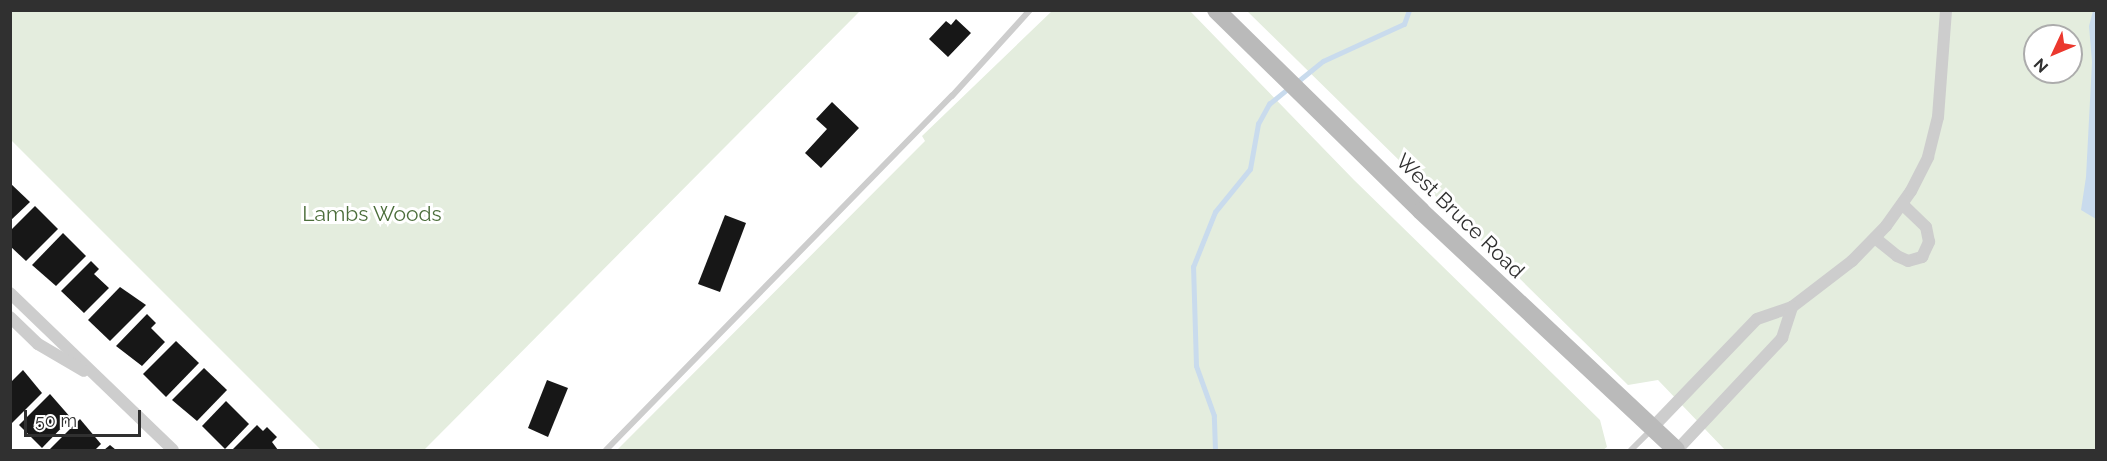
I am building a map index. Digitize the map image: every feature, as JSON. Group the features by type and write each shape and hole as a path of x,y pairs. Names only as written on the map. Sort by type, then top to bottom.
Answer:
{"street":[{"name":"West Bruce Road","path":"1216,10 1300,93 1677,450"},
{"path":"1652,428 1757,319 1792,307 1852,261 1875,238 1902,204 1928,157 1938,117 1947,10"},
{"path":"1875,238 1897,256 1908,261 1922,257 1929,242 1926,227 1902,204"},
{"path":"10,293 173,450"},
{"path":"1677,450 1782,338 1792,307"},
{"path":"10,317 38,344 101,381"}],"lane":[{"path":"606,450 952,96 1030,10"},
{"path":"1630,450 1652,428"}],"green space":[{"name":"Lambs Woods","path":"10,11 860,11 424,450 321,450 11,140"},
{"path":"1052,11 1190,11 1354,180 1600,420 1607,447 1603,450 617,450 925,141 922,136"},
{"path":"1247,11 2096,11 2096,450 1725,450 1658,380 1628,385"}],"water":[{"path":"2093,11 2096,11 2096,219 2081,210 2086,177 2092,62 2089,26"}],"building":[{"path":"956,19 971,33 948,57 929,39 946,21 951,25"},
{"path":"832,102 859,128 821,168 805,153 827,129 816,119"},
{"path":"10,183 30,202 10,221"},
{"path":"35,206 58,229 26,261 10,246 10,231"},
{"path":"725,215 746,223 720,292 698,284"},
{"path":"63,233 86,256 56,286 32,265"},
{"path":"91,261 99,269 94,274 109,288 84,313 61,291"},
{"path":"120,287 146,305 110,341 88,320"},
{"path":"147,314 156,323 151,328 165,342 142,366 116,346"},
{"path":"176,341 199,363 166,397 143,374"},
{"path":"204,368 227,390 197,421 172,400"},
{"path":"23,370 42,393 10,425 10,383"},
{"path":"547,380 568,388 548,437 528,428"},
{"path":"50,394 71,418 42,448 19,425"},
{"path":"226,401 249,424 225,449 202,426"},
{"path":"80,419 101,444 95,450 49,450"},
{"path":"257,425 263,431 267,427 277,437 272,442 278,450 232,450"},
{"path":"110,445 116,450 104,450"}],"waterway":[{"path":"1297,82 1323,61 1404,24 1409,10"},
{"path":"1215,450 1214,416 1196,366 1193,267 1215,212 1250,169 1258,124 1269,104 1290,87"}]}
